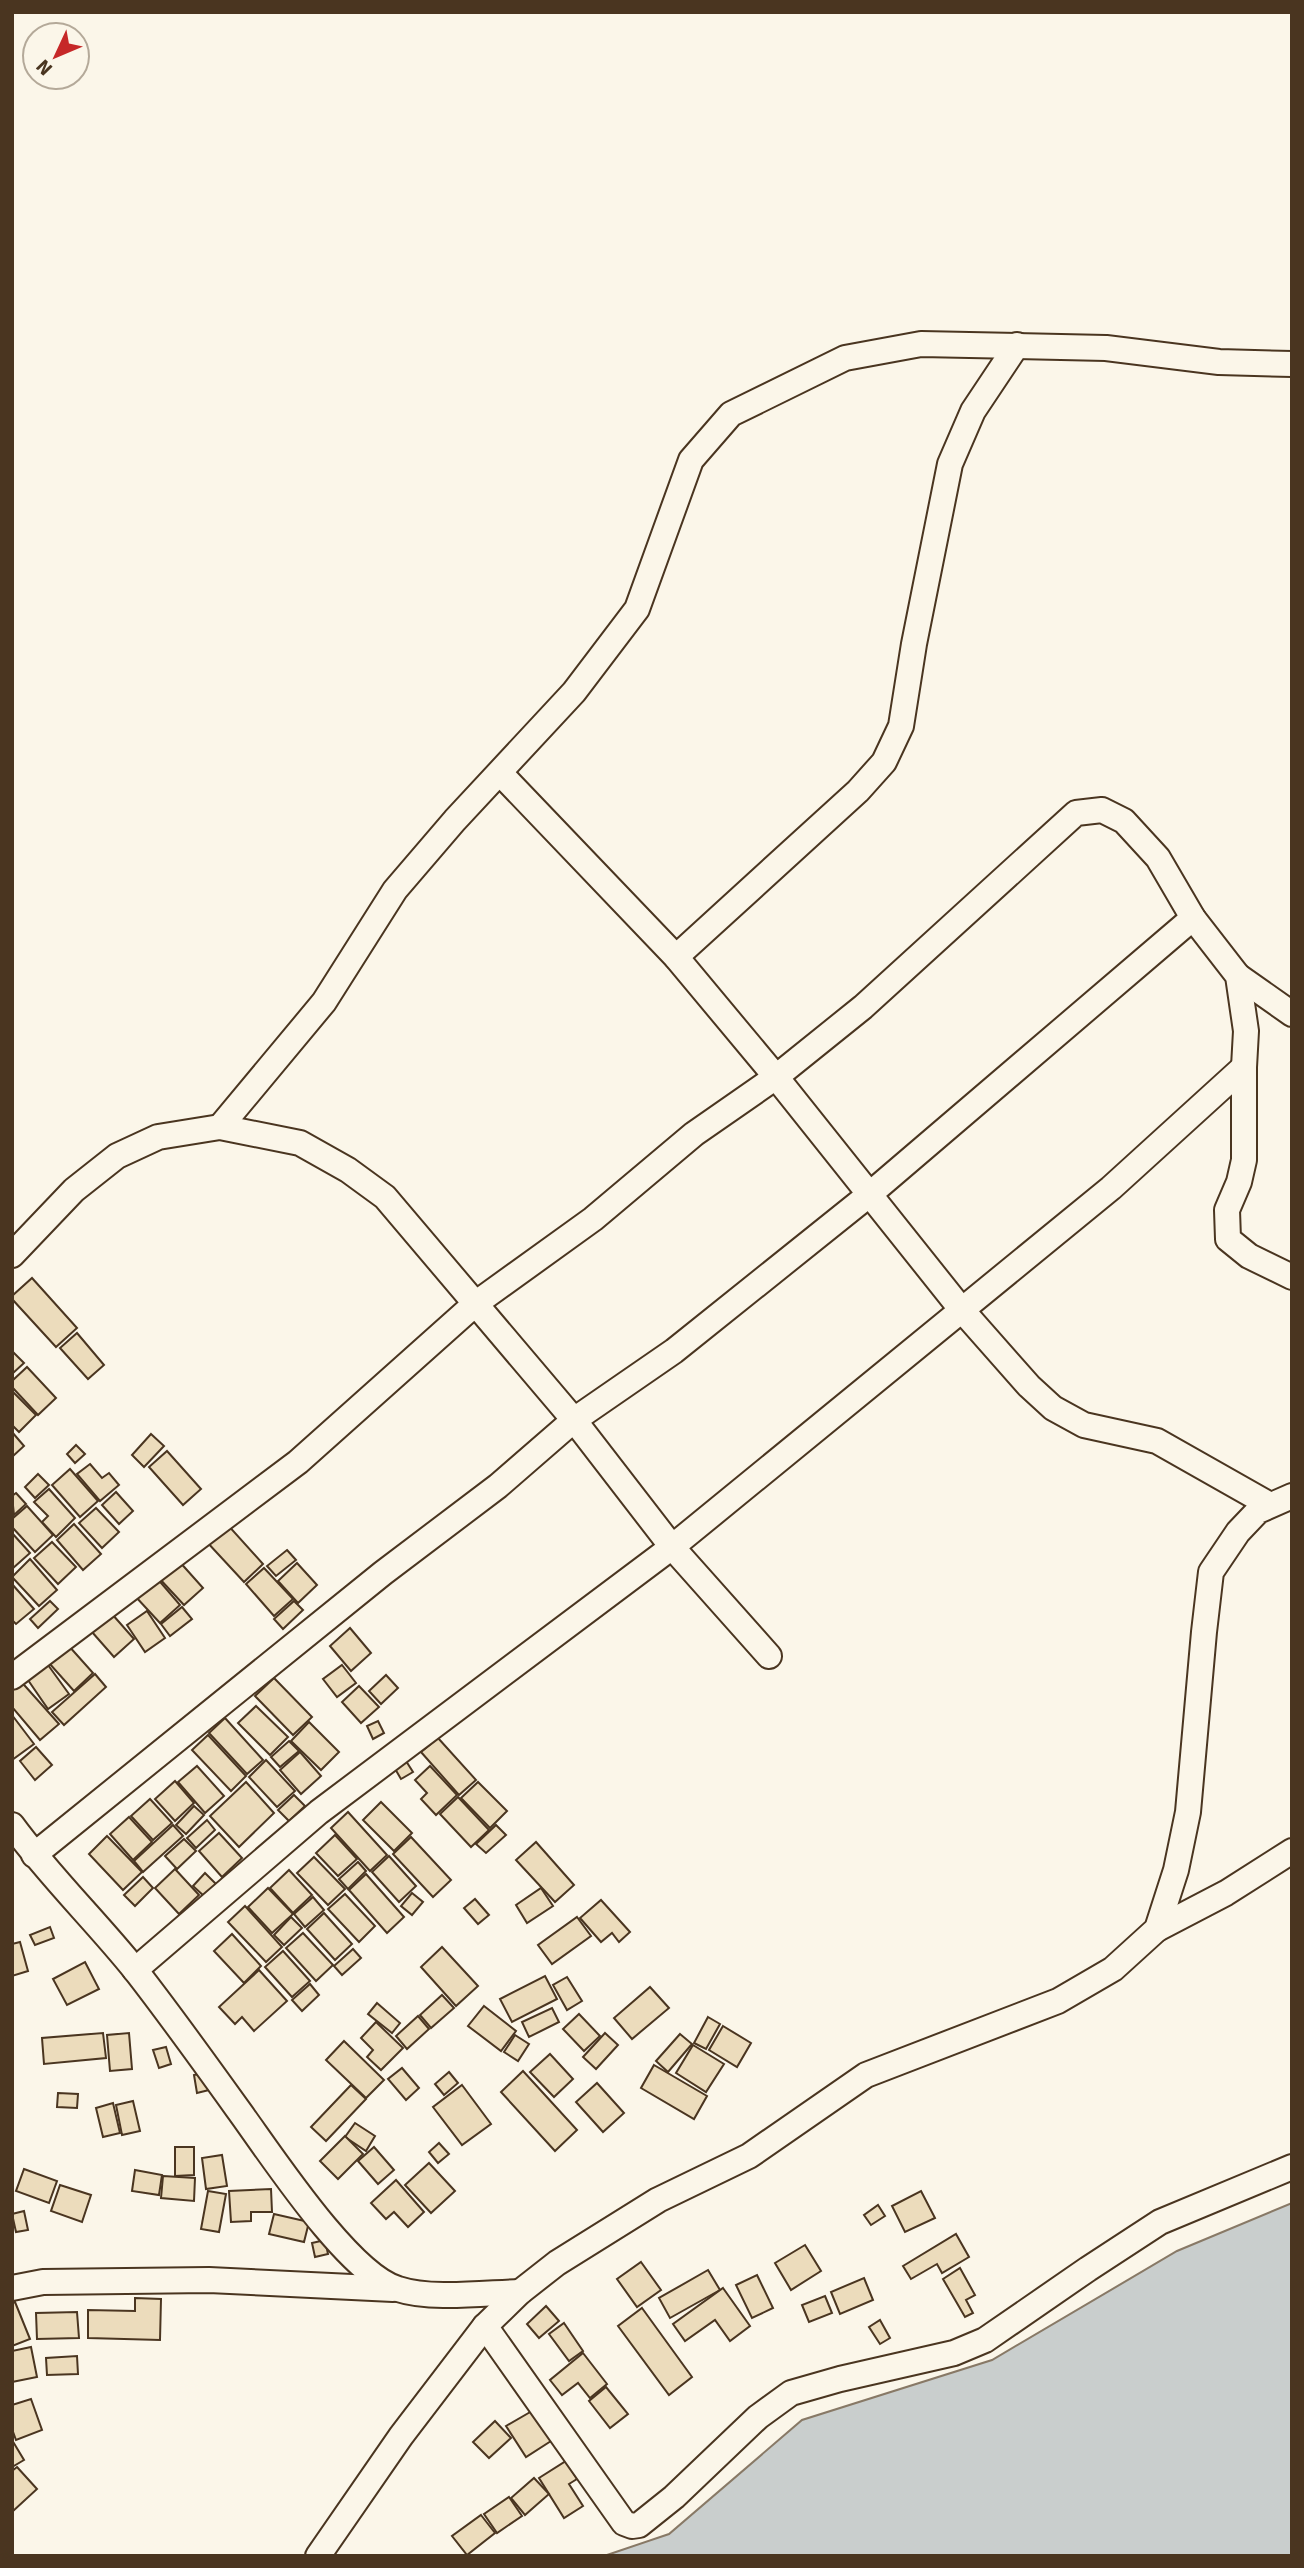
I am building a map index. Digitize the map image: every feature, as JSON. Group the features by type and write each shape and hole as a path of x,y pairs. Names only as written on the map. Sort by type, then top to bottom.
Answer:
{"street":[{"path":"220,1126 324,1002 395,890 455,820 574,692 636,609 671,521 691,460 731,414 845,358 921,344 1106,348 1219,362 1292,364"},
{"path":"676,957 858,791 884,762 901,726 914,644 950,464 973,411 1017,345"},
{"path":"500,773 676,957 776,1077 961,1309 1029,1386 1054,1408 1084,1425 1157,1441 1281,1501"},
{"path":"12,1677 298,1462 475,1304 593,1219 694,1134 776,1077 863,1007 1076,813 1102,810 1124,821 1158,858 1193,918 1238,976 1292,1014"},
{"path":"34,1855 383,1573 498,1486 574,1420 674,1351 870,1194 1193,918"},
{"path":"1238,976 1246,1031 1244,1160 1227,1210 1228,1239 1249,1256 1292,1277"},
{"path":"135,1970 319,1812 672,1547 1111,1188 1244,1068"},
{"path":"12,1255 74,1190 117,1156 158,1137 220,1126 300,1143 348,1170 385,1197 574,1420 672,1547 769,1656"},
{"path":"1157,1929 1176,1870 1188,1812 1203,1632 1211,1572 1238,1532 1258,1511 1281,1501"},
{"path":"12,1825 34,1855 135,1970 291,2182 348,2253 370,2275 397,2290"},
{"path":"318,2556 401,2436 485,2326 520,2292 557,2263 658,2200 749,2156 866,2075 1058,2001 1114,1969 1157,1929 1226,1893 1292,1851"},
{"path":"485,2326 624,2523 639,2525 674,2497 758,2417 791,2393 954,2353 985,2340 1160,2222 1292,2167"},
{"path":"12,2288 43,2282 209,2280 397,2290 436,2295 520,2292"}],"shaded area":[{"path":"1292,2203 1292,2556 604,2556 669,2534 802,2420 992,2360 1177,2251"}],"building":[{"path":"32,1278 77,1328 56,1347 12,1299"},
{"path":"77,1333 104,1365 88,1379 60,1348"},
{"path":"12,1351 24,1363 12,1374"},
{"path":"27,1367 56,1398 38,1415 12,1387 12,1381"},
{"path":"12,1391 36,1415 19,1432 12,1425"},
{"path":"12,1432 24,1446 12,1457"},
{"path":"151,1434 164,1446 144,1467 132,1455"},
{"path":"76,1445 85,1454 75,1463 67,1454"},
{"path":"167,1451 201,1489 183,1505 149,1467"},
{"path":"90,1464 102,1478 109,1473 119,1485 100,1501 77,1474"},
{"path":"70,1469 98,1501 80,1517 52,1485"},
{"path":"38,1474 49,1485 35,1498 25,1487"},
{"path":"49,1489 75,1518 56,1537 42,1522 48,1516 34,1502"},
{"path":"116,1492 133,1511 119,1524 102,1505"},
{"path":"16,1493 26,1504 14,1515 12,1496"},
{"path":"27,1506 53,1535 35,1552 12,1527 12,1519"},
{"path":"96,1508 119,1532 102,1548 79,1523"},
{"path":"226,1523 263,1564 244,1582 206,1541"},
{"path":"74,1524 101,1554 83,1570 57,1540"},
{"path":"12,1533 30,1553 12,1569"},
{"path":"52,1542 76,1567 58,1584 34,1558"},
{"path":"287,1550 296,1560 276,1576 267,1566"},
{"path":"30,1559 57,1590 39,1606 12,1577"},
{"path":"178,1560 203,1588 184,1605 158,1577"},
{"path":"297,1563 317,1585 298,1603 278,1581"},
{"path":"264,1568 293,1599 274,1616 246,1584"},
{"path":"156,1577 180,1605 160,1623 135,1596"},
{"path":"12,1584 34,1609 16,1624 12,1620"},
{"path":"50,1601 58,1609 38,1628 30,1619"},
{"path":"294,1601 303,1610 283,1629 274,1619"},
{"path":"182,1607 192,1619 170,1636 161,1624"},
{"path":"147,1611 165,1638 145,1652 127,1625"},
{"path":"112,1614 134,1639 114,1657 92,1632"},
{"path":"350,1628 371,1653 351,1671 330,1646"},
{"path":"68,1645 93,1673 74,1691 49,1663"},
{"path":"48,1665 69,1694 48,1709 28,1680"},
{"path":"342,1665 356,1683 337,1697 323,1679"},
{"path":"95,1674 106,1687 64,1725 52,1712"},
{"path":"386,1675 398,1688 381,1704 369,1691"},
{"path":"17,1677 59,1724 40,1740 12,1707 12,1682"},
{"path":"274,1678 312,1717 293,1735 255,1696"},
{"path":"359,1686 379,1707 361,1723 342,1702"},
{"path":"256,1706 288,1737 270,1755 238,1723"},
{"path":"12,1715 34,1744 12,1760"},
{"path":"225,1718 263,1760 247,1774 209,1733"},
{"path":"378,1721 384,1733 373,1739 367,1726"},
{"path":"309,1722 339,1752 321,1770 291,1741"},
{"path":"208,1735 246,1776 231,1791 192,1750"},
{"path":"438,1738 476,1780 459,1795 421,1752"},
{"path":"289,1741 299,1751 280,1767 271,1757"},
{"path":"36,1747 52,1765 35,1780 20,1761"},
{"path":"300,1752 321,1776 301,1794 280,1770"},
{"path":"266,1760 295,1791 277,1807 249,1777"},
{"path":"406,1761 413,1772 401,1779 394,1767"},
{"path":"197,1766 224,1796 205,1813 178,1782"},
{"path":"430,1766 457,1795 436,1815 421,1799 427,1793 415,1780"},
{"path":"175,1781 194,1803 175,1821 155,1799"},
{"path":"246,1782 274,1813 239,1847 210,1816"},
{"path":"478,1782 507,1811 490,1828 461,1798"},
{"path":"294,1795 305,1806 289,1821 278,1810"},
{"path":"458,1797 489,1830 471,1847 440,1814"},
{"path":"150,1799 172,1823 153,1840 131,1816"},
{"path":"381,1802 412,1833 394,1851 363,1820"},
{"path":"194,1806 204,1815 186,1834 176,1825"},
{"path":"348,1812 387,1855 370,1871 331,1828"},
{"path":"129,1817 152,1842 133,1860 110,1834"},
{"path":"207,1820 215,1830 196,1848 187,1838"},
{"path":"173,1825 183,1836 143,1872 134,1861"},
{"path":"496,1825 506,1835 486,1853 476,1844"},
{"path":"219,1833 242,1858 222,1877 199,1851"},
{"path":"335,1835 357,1859 338,1876 316,1853"},
{"path":"107,1836 142,1872 123,1890 89,1854"},
{"path":"411,1837 451,1880 433,1897 393,1854"},
{"path":"184,1839 196,1851 177,1869 165,1856"},
{"path":"536,1842 574,1885 555,1902 516,1860"},
{"path":"389,1856 416,1886 399,1902 372,1872"},
{"path":"314,1857 345,1889 328,1905 297,1873"},
{"path":"358,1862 366,1871 348,1889 339,1879"},
{"path":"175,1869 199,1895 179,1914 155,1888"},
{"path":"289,1870 312,1895 293,1913 270,1888"},
{"path":"205,1873 217,1885 205,1897 193,1886"},
{"path":"366,1874 404,1917 387,1933 349,1890"},
{"path":"143,1877 153,1888 135,1906 124,1895"},
{"path":"268,1888 293,1914 272,1933 248,1907"},
{"path":"541,1888 553,1906 527,1923 516,1905"},
{"path":"412,1893 423,1902 412,1915 401,1906"},
{"path":"345,1894 375,1926 359,1942 328,1909"},
{"path":"313,1897 324,1910 305,1927 294,1914"},
{"path":"475,1899 489,1915 478,1924 464,1908"},
{"path":"601,1900 630,1932 619,1942 612,1933 601,1942 580,1918"},
{"path":"245,1906 282,1947 266,1962 228,1922"},
{"path":"324,1913 352,1944 335,1960 307,1929"},
{"path":"291,1917 302,1928 284,1945 274,1935"},
{"path":"577,1917 591,1936 552,1964 538,1945"},
{"path":"50,1927 54,1938 35,1945 30,1935"},
{"path":"303,1933 333,1965 316,1981 286,1948"},
{"path":"232,1934 261,1966 244,1983 214,1951"},
{"path":"20,1942 28,1971 12,1976 12,1944"},
{"path":"442,1947 478,1986 456,2006 421,1967"},
{"path":"353,1949 361,1958 342,1975 334,1966"},
{"path":"283,1951 310,1981 292,1997 265,1967"},
{"path":"85,1962 99,1989 67,2005 53,1979"},
{"path":"259,1970 287,2001 254,2031 242,2017 235,2024 219,2007"},
{"path":"545,1976 557,1999 512,2022 500,1999"},
{"path":"567,1977 582,2001 567,2010 553,1985"},
{"path":"310,1984 319,1995 302,2011 292,2000"},
{"path":"650,1987 669,2008 632,2039 614,2018"},
{"path":"442,1995 454,2008 431,2028 420,2015"},
{"path":"377,2003 400,2023 392,2033 368,2014"},
{"path":"484,2006 516,2031 501,2051 468,2026"},
{"path":"552,2008 559,2022 529,2037 522,2022"},
{"path":"579,2014 600,2036 584,2051 563,2029"},
{"path":"418,2016 429,2029 407,2049 396,2036"},
{"path":"708,2017 720,2024 706,2049 694,2043"},
{"path":"376,2022 403,2048 381,2070 367,2057 373,2050 361,2038"},
{"path":"723,2026 751,2043 737,2067 709,2050"},
{"path":"103,2033 106,2058 44,2064 42,2038"},
{"path":"129,2033 132,2069 110,2071 107,2035"},
{"path":"605,2033 618,2045 596,2069 583,2057"},
{"path":"680,2034 692,2044 668,2072 656,2061"},
{"path":"515,2035 529,2044 518,2061 504,2052"},
{"path":"344,2041 384,2080 366,2098 326,2060"},
{"path":"693,2045 724,2064 706,2092 676,2073"},
{"path":"166,2047 171,2064 159,2068 153,2050"},
{"path":"550,2054 573,2079 554,2097 530,2072"},
{"path":"654,2065 707,2096 694,2119 641,2088"},
{"path":"402,2068 419,2088 406,2100 388,2079"},
{"path":"523,2071 577,2130 555,2151 501,2092"},
{"path":"449,2072 458,2083 444,2095 435,2084"},
{"path":"205,2073 209,2090 197,2093 194,2075"},
{"path":"597,2083 624,2113 603,2132 576,2102"},
{"path":"351,2085 366,2099 326,2141 311,2127"},
{"path":"462,2085 491,2124 462,2145 433,2107"},
{"path":"58,2093 78,2094 77,2108 57,2107"},
{"path":"133,2101 140,2131 122,2135 116,2105"},
{"path":"113,2103 120,2133 103,2137 96,2108"},
{"path":"355,2123 375,2136 366,2151 345,2137"},
{"path":"345,2136 363,2154 338,2179 320,2161"},
{"path":"439,2143 449,2154 438,2163 429,2152"},
{"path":"175,2147 194,2147 194,2175 175,2176"},
{"path":"374,2147 394,2170 378,2184 358,2161"},
{"path":"222,2155 227,2186 206,2189 202,2158"},
{"path":"429,2163 455,2191 431,2213 405,2185"},
{"path":"24,2169 57,2181 49,2203 16,2191"},
{"path":"135,2170 162,2175 159,2195 132,2191"},
{"path":"163,2176 195,2178 194,2201 161,2198"},
{"path":"396,2180 424,2212 408,2227 394,2212 386,2219 371,2203"},
{"path":"60,2185 91,2195 82,2222 51,2211"},
{"path":"271,2189 272,2212 251,2212 251,2221 231,2222 229,2191"},
{"path":"208,2191 226,2194 219,2232 201,2229"},
{"path":"921,2191 935,2218 905,2232 892,2206"},
{"path":"878,2205 885,2216 871,2225 864,2215"},
{"path":"24,2211 28,2230 16,2232 12,2214"},
{"path":"274,2214 309,2222 304,2242 269,2234"},
{"path":"956,2234 969,2257 942,2273 937,2264 911,2279 903,2266"},
{"path":"325,2240 328,2254 315,2257 312,2243"},
{"path":"805,2245 821,2271 791,2290 775,2263"},
{"path":"641,2262 661,2290 637,2307 617,2279"},
{"path":"960,2268 975,2295 966,2300 973,2313 965,2317 943,2279"},
{"path":"708,2270 720,2290 670,2318 659,2298"},
{"path":"757,2275 773,2308 752,2318 736,2285"},
{"path":"864,2278 873,2300 840,2314 831,2292"},
{"path":"723,2288 750,2326 730,2341 715,2320 685,2341 673,2324"},
{"path":"825,2296 832,2313 809,2322 802,2305"},
{"path":"135,2298 161,2299 160,2340 88,2338 88,2310 135,2311"},
{"path":"15,2302 30,2339 12,2346 12,2303"},
{"path":"546,2306 559,2321 539,2338 527,2324"},
{"path":"642,2308 692,2377 669,2395 618,2326"},
{"path":"77,2312 79,2338 37,2339 36,2313"},
{"path":"880,2320 890,2338 880,2344 869,2327"},
{"path":"564,2323 583,2351 569,2361 549,2334"},
{"path":"31,2347 37,2377 12,2382 12,2351"},
{"path":"583,2353 607,2384 590,2398 578,2383 562,2395 550,2380"},
{"path":"77,2356 78,2374 47,2375 46,2358"},
{"path":"606,2387 628,2414 610,2428 589,2401"},
{"path":"31,2399 42,2430 16,2440 12,2429 12,2405"},
{"path":"532,2411 551,2441 526,2457 506,2426"},
{"path":"495,2421 511,2438 489,2458 473,2442"},
{"path":"12,2440 24,2460 12,2467"},
{"path":"566,2461 577,2479 569,2484 583,2506 564,2518 539,2478"},
{"path":"17,2467 37,2489 12,2512 12,2471"},
{"path":"534,2478 549,2494 525,2515 511,2498"},
{"path":"509,2497 522,2516 497,2533 484,2514"},
{"path":"481,2515 495,2533 467,2555 452,2536"}]}
